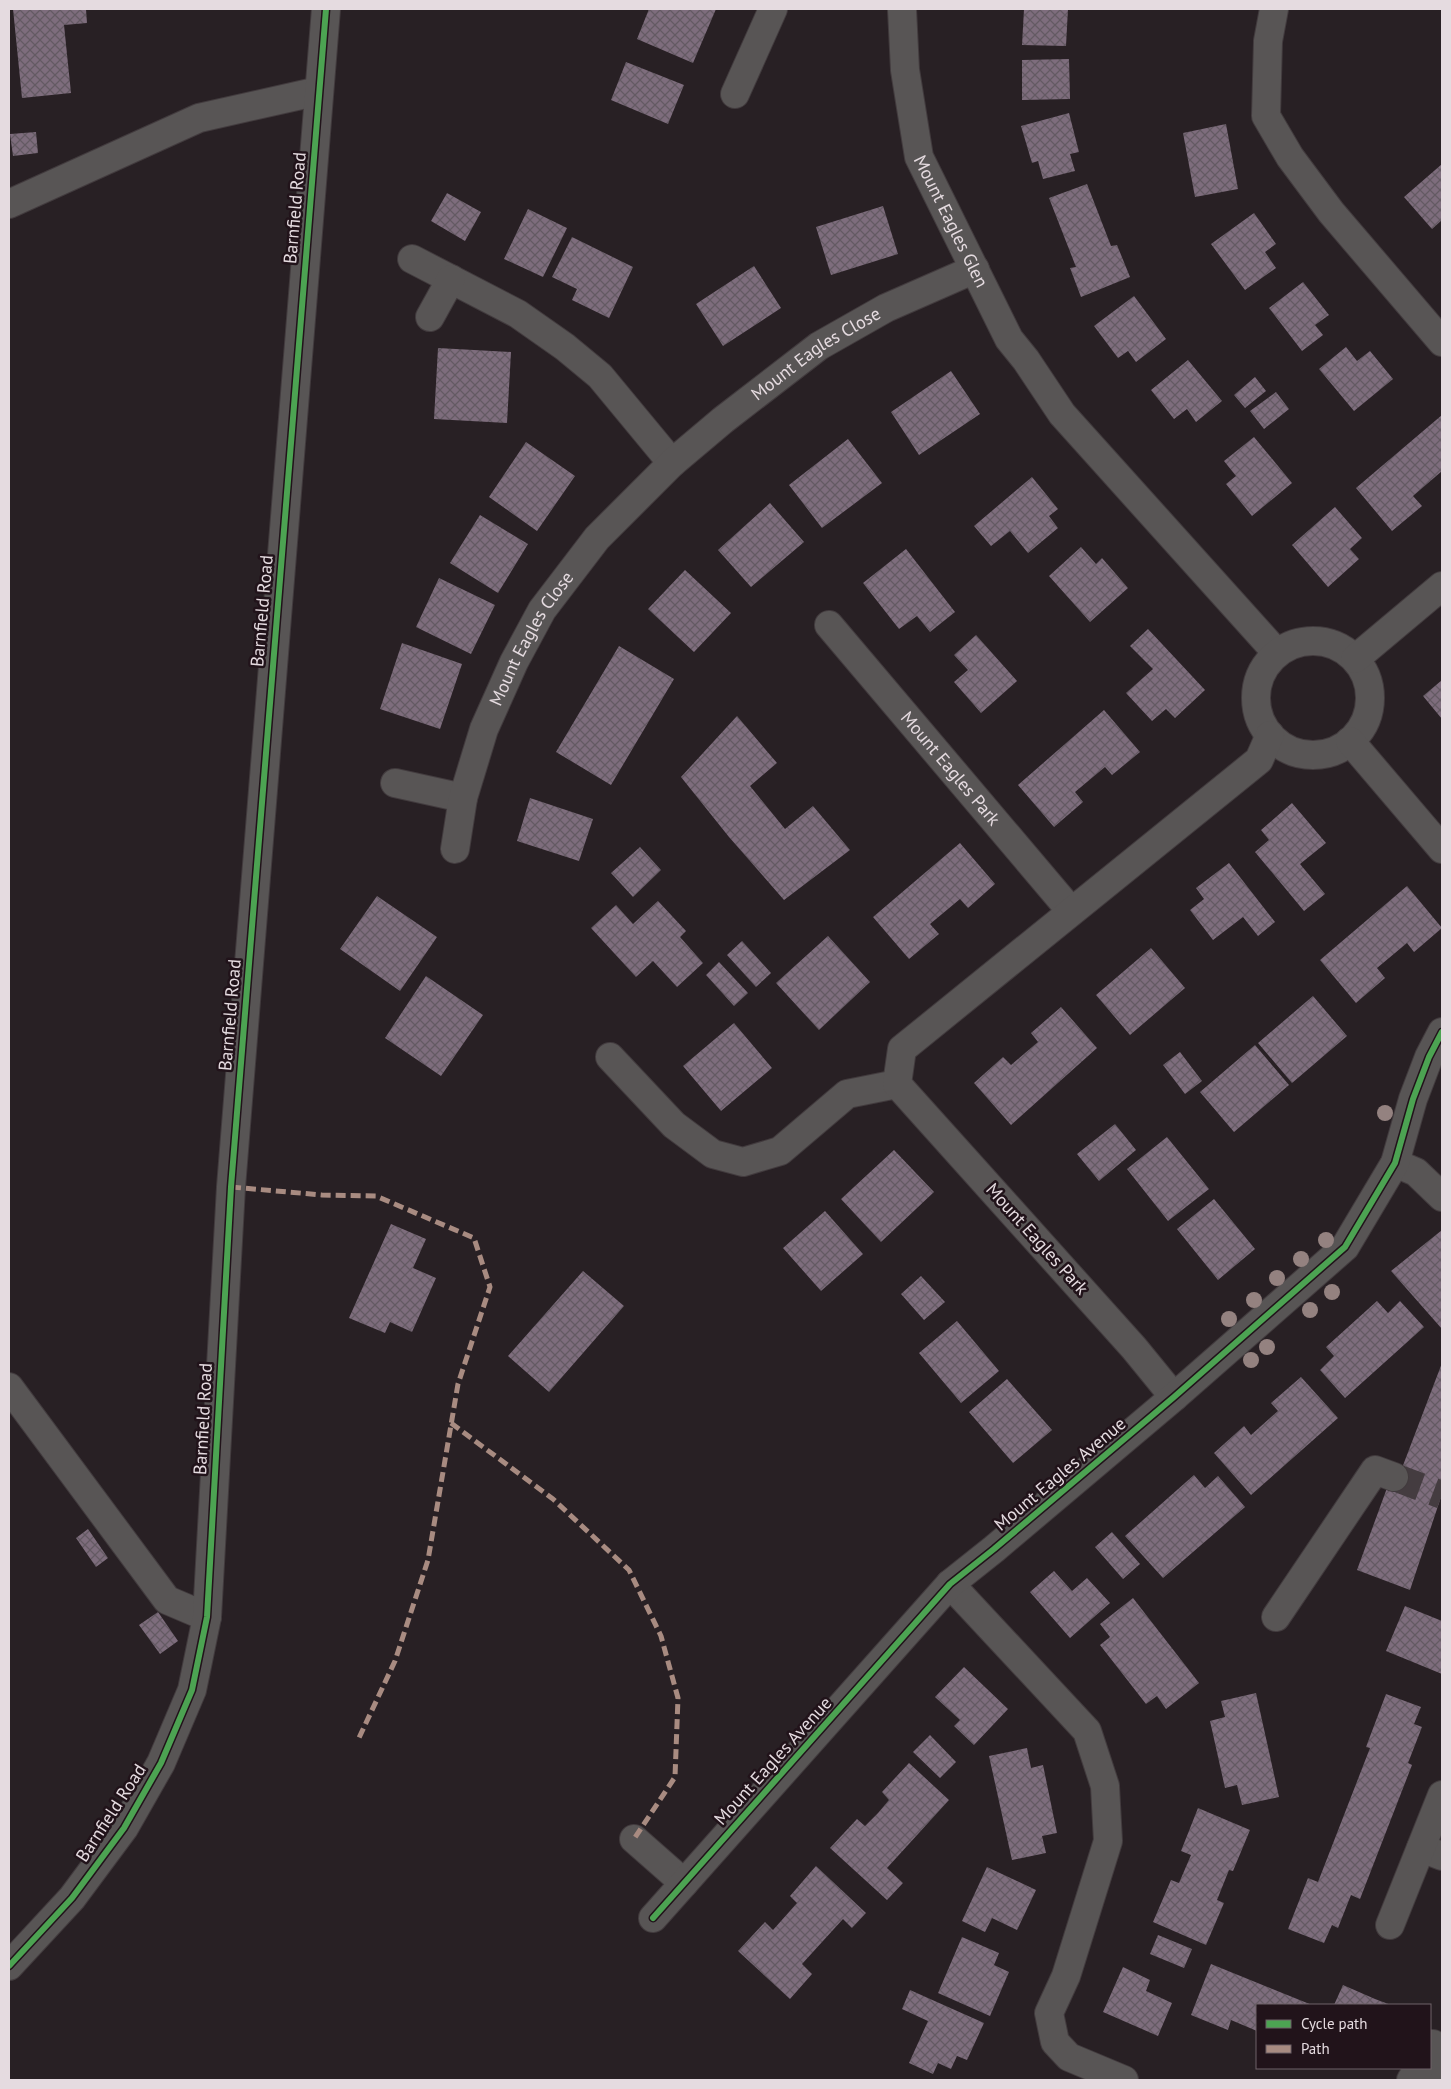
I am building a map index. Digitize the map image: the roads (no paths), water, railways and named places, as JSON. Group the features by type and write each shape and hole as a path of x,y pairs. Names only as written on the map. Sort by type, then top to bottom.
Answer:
{"street":[{"name":"Barnfield Road","path":"9,1966 72,1898 124,1828 162,1763 192,1690 208,1617 231,1187 326,9"},
{"path":"736,94 773,9"},
{"name":"Mount Eagles Glen","path":"902,9 905,70 919,157 1009,339 1026,360 1062,414 1277,653"},
{"path":"1274,9 1268,41 1266,116 1290,156 1331,212 1442,342"},
{"path":"9,204 198,118 320,91"},
{"path":"412,259 518,314 600,376 672,463"},
{"name":"Mount Eagles Close","path":"455,848 462,798 484,729 514,662 542,610 597,538 672,463 723,420 819,346 886,308 975,270"},
{"path":"430,317 451,279"},
{"path":"1355,659 1442,586"},
{"name":"Mount Eagles Park","path":"829,625 1071,911"},
{"path":"1309,641 1325,642 1342,649 1355,659 1365,675 1369,692 1368,710 1362,727 1350,741 1335,750 1318,755 1300,754 1283,747 1270,735 1260,720 1256,702 1258,684 1265,667 1277,653 1292,645 1309,641"},
{"path":"610,1057 674,1125 713,1154 743,1162 780,1151 847,1094 897,1084 902,1049 1259,760 1270,735"},
{"path":"1350,741 1442,849"},
{"path":"394,783 462,798"},
{"name":"Mount Eagles Avenue","path":"653,1918 950,1584 1174,1397 1345,1247 1395,1163 1413,1099 1429,1057 1442,1032"},
{"name":"Mount Eagles Park","path":"897,1084 1134,1348 1174,1397"},
{"path":"1395,1163 1416,1172 1442,1197"},
{"path":"9,1387 167,1600 208,1617"},
{"path":"1276,1617 1375,1470 1394,1476"},
{"path":"950,1584 1087,1731 1105,1786 1108,1841 1066,1976 1049,2013 1055,2042 1069,2058 1124,2080"},
{"path":"1390,1925 1432,1852 1442,1795"},
{"path":"634,1839 684,1884"},
{"path":"1435,2038 1436,2080"},
{"path":"1411,2080 1418,2069"}],"tunnel":[{"path":"1394,1477 1442,1495"}]}
